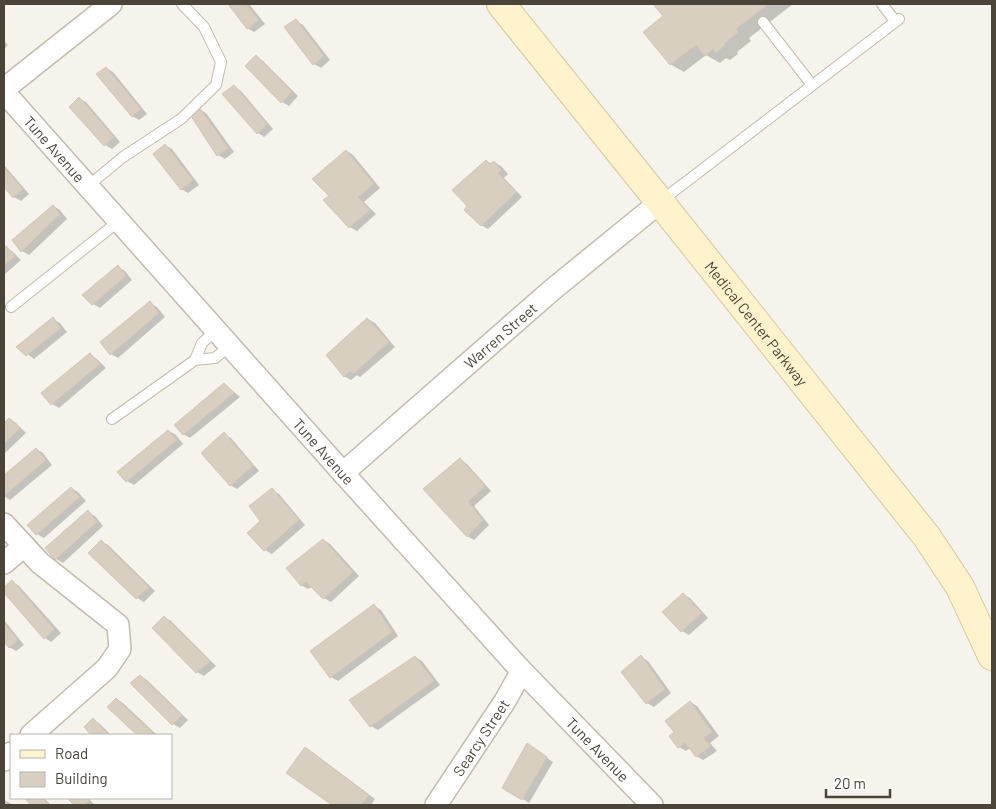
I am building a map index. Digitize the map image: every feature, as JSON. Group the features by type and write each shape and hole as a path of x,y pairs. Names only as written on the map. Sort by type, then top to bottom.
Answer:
{"main road":[{"name":"Medical Center Parkway","path":"501,4 927,538 960,587 992,656"}],"street":[{"path":"4,90 111,4"},
{"name":"Tune Avenue","path":"4,90 343,473 519,668 652,805"},
{"name":"Warren Street","path":"343,473 552,290 660,202"},
{"path":"4,524 40,563 118,625 120,649 107,668 32,734"},
{"path":"4,563 24,546"},
{"name":"Searcy Street","path":"436,805 505,701 519,676 519,668"}],"lane":[{"path":"88,186 122,157 181,119 216,85 221,62 204,27 182,4"},
{"path":"660,202 897,20 882,4"},
{"path":"763,22 812,85"},
{"path":"10,307 119,221"},
{"path":"195,360 202,344 223,338"},
{"path":"112,419 195,360 215,358 223,338"}],"building":[{"path":"228,4 246,4 259,20 247,29"},
{"path":"653,4 769,4 736,29 738,32 716,53 713,49 705,56 696,45 670,65 643,32 663,16"},
{"path":"296,19 324,56 313,65 284,27"},
{"path":"256,55 292,92 281,103 245,66"},
{"path":"106,67 141,109 132,117 96,74"},
{"path":"234,85 267,124 257,134 222,94"},
{"path":"79,97 114,137 104,146 69,107"},
{"path":"199,107 228,148 217,156 189,113"},
{"path":"165,144 193,180 181,190 153,154"},
{"path":"346,150 374,184 358,197 370,210 349,228 323,200 329,196 312,179"},
{"path":"486,160 490,164 494,161 502,170 498,173 516,192 481,226 464,210 467,206 452,190"},
{"path":"4,167 23,189 13,198 4,187"},
{"path":"53,205 60,214 21,252 12,240"},
{"path":"6,246 15,256 4,266 4,248"},
{"path":"118,265 126,276 92,305 82,295"},
{"path":"150,301 159,313 110,355 100,342"},
{"path":"53,317 61,328 26,356 16,347"},
{"path":"367,318 389,342 353,374 350,371 344,377 326,355"},
{"path":"90,353 100,364 51,405 41,393"},
{"path":"224,383 234,393 183,435 174,425"},
{"path":"9,418 20,428 4,444 4,423"},
{"path":"168,430 177,440 126,482 117,472"},
{"path":"224,432 253,466 230,486 201,453"},
{"path":"36,448 46,460 4,496 4,475"},
{"path":"460,458 485,486 468,502 483,520 467,537 423,489"},
{"path":"71,487 80,497 36,535 27,525"},
{"path":"272,488 299,520 264,551 247,533 260,521 249,506"},
{"path":"88,510 97,522 55,560 45,548"},
{"path":"323,539 353,572 323,599 306,582 301,586 286,568"},
{"path":"101,540 149,587 136,599 88,553"},
{"path":"12,580 54,629 44,639 4,593 4,587"},
{"path":"683,593 702,613 681,632 662,612"},
{"path":"374,604 392,632 330,678 310,651"},
{"path":"164,616 210,661 196,673 152,628"},
{"path":"4,623 18,640 9,648 4,642"},
{"path":"641,655 665,689 646,704 621,672"},
{"path":"415,656 434,681 370,727 349,700"},
{"path":"140,675 182,715 172,725 130,683"},
{"path":"116,698 154,734 136,734 107,707"},
{"path":"690,701 712,732 704,738 711,746 696,757 685,743 678,748 669,736 674,732 665,721"},
{"path":"93,718 108,734 90,734 84,727"},
{"path":"527,743 547,757 522,800 502,788"},
{"path":"305,747 369,795 361,805 332,805 286,773"},
{"path":"25,799 43,799 49,805 31,805"},
{"path":"68,799 87,799 89,801 84,805 74,805"}]}
